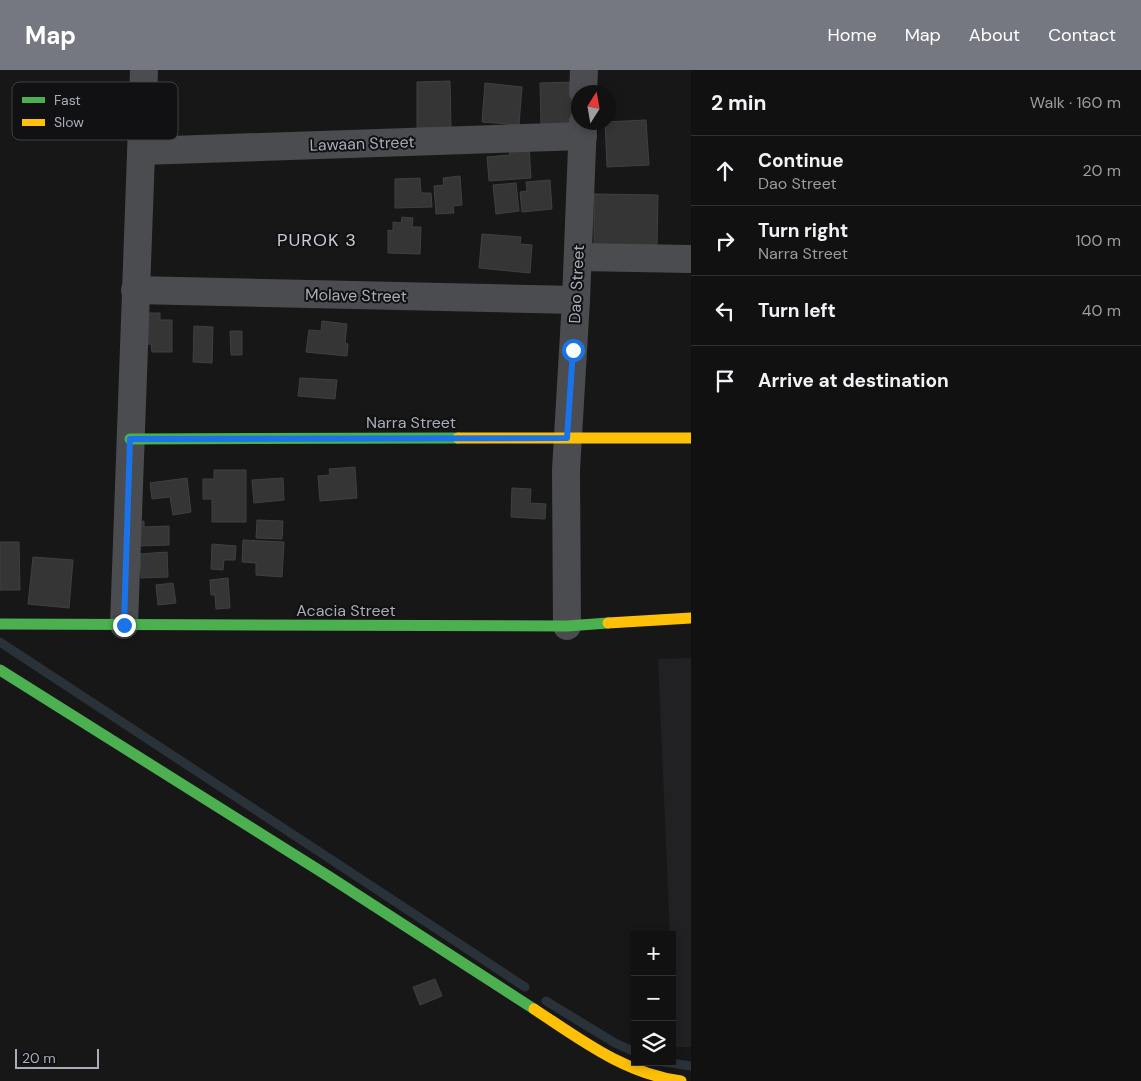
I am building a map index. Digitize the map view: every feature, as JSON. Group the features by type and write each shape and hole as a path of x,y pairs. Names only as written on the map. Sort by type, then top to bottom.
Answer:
{"street":[{"path":"583,85 584,70"},
{"name":"Lawaan Street","path":"142,151 571,130"},
{"name":"Dao Street","path":"567,626 567,438 576,300 583,130"},
{"path":"124,625 135,290 142,140"},
{"path":"578,257 691,258"},
{"name":"Molave Street","path":"135,290 576,300"},
{"name":"Narra Street","path":"130,439 691,438"},
{"name":"Acacia Street","path":"0,624 567,626 691,618"},
{"path":"0,670 328,876 608,1057 640,1071 668,1080 680,1081"}],"shaded area":[{"path":"691,658 691,1047 676,1047 676,931 670,931 658,659"}],"building":[{"path":"450,81 451,128 417,128 417,82"},
{"path":"573,82 573,85 571,85 571,123 541,124 540,83"},
{"path":"485,83 522,87 519,125 482,122"},
{"path":"646,120 649,165 607,167 605,130 616,130 616,121"},
{"path":"529,145 531,178 489,181 487,157 510,155 509,147"},
{"path":"460,176 462,205 453,206 454,213 436,214 434,186 444,185 443,178"},
{"path":"420,178 421,193 431,193 432,207 395,208 395,179"},
{"path":"550,180 552,209 522,212 520,192 527,191 526,182"},
{"path":"516,183 519,211 496,214 493,185"},
{"path":"594,194 658,195 657,247 594,247"},
{"path":"402,217 413,218 412,227 421,227 420,254 388,253 388,230 393,231 393,222 401,223"},
{"path":"482,234 521,237 520,244 532,245 530,273 479,268"},
{"path":"145,313 160,313 160,320 172,320 172,352 152,352 151,344 145,344"},
{"path":"322,321 347,324 345,343 348,344 347,356 306,352 309,330 321,331"},
{"path":"194,326 213,327 212,363 193,362"},
{"path":"230,331 242,331 242,355 231,355"},
{"path":"300,378 337,380 335,399 298,396"},
{"path":"355,467 357,498 320,501 318,476 330,475 329,469"},
{"path":"214,470 246,470 246,522 212,522 212,499 203,499 203,479 214,479"},
{"path":"187,478 191,512 173,515 170,497 152,499 150,483"},
{"path":"283,478 284,500 254,503 252,480"},
{"path":"512,488 531,489 530,503 546,504 545,519 511,517"},
{"path":"257,520 283,521 282,539 256,538"},
{"path":"144,521 144,527 169,526 169,545 135,546 134,522"},
{"path":"243,540 284,542 282,577 256,575 256,563 242,562"},
{"path":"0,542 19,542 20,590 0,590"},
{"path":"212,544 236,546 235,560 224,560 223,570 211,569"},
{"path":"167,552 168,577 141,578 140,554"},
{"path":"33,557 73,560 69,608 28,604"},
{"path":"228,578 230,608 216,609 215,595 211,595 210,580"},
{"path":"173,583 176,603 158,605 156,585"},
{"path":"435,979 442,996 420,1005 413,987"}],"waterway":[{"path":"0,642 525,987"},
{"path":"546,1001 615,1043 631,1050"},
{"path":"676,1064 691,1066"}],"traffic: fast":[{"path":"130,439 458,438"},
{"path":"0,624 567,626 608,623"},
{"path":"0,670 328,876 534,1009"}],"traffic: slow":[{"path":"458,438 691,438"},
{"path":"608,623 691,618"},
{"path":"534,1009 586,1043 622,1063 660,1077 681,1081"}],"district":[{"name":"PUROK 3","path":"317,240"}],"route":[{"path":"124,625 130,439 567,438 573,350"}]}
